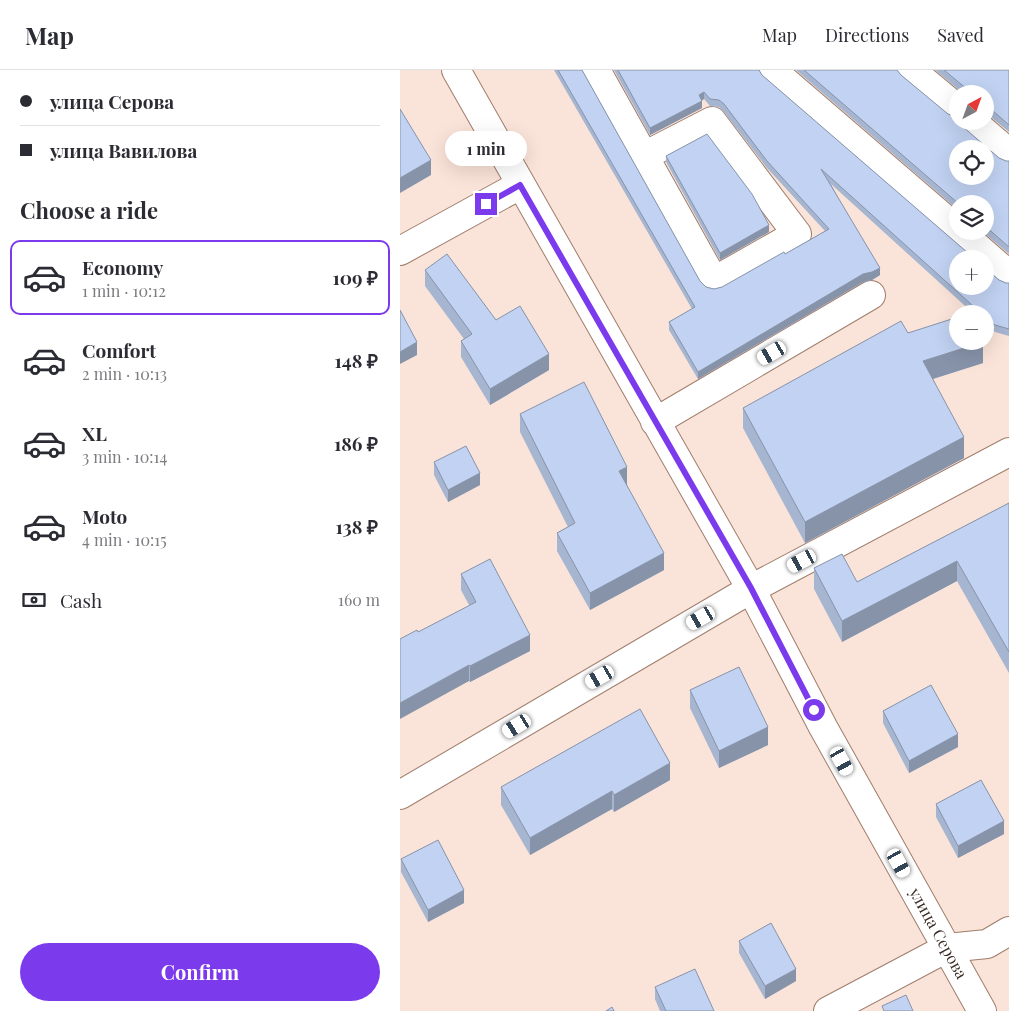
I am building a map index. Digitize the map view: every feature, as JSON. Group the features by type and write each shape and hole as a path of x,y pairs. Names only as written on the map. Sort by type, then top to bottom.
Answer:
{"street":[{"name":"улица Серова","path":"456,70 751,588 823,727 982,1011"},
{"path":"596,70 644,156 714,281 797,234 712,121 644,156"},
{"path":"772,70 949,223"},
{"path":"911,70 949,102"},
{"path":"982,130 1009,153"},
{"path":"400,251 520,185"},
{"path":"968,240 1009,275"},
{"path":"656,422 871,295"},
{"path":"400,795 751,588 1009,452"},
{"path":"828,1011 947,948 987,944 1009,931"}],"building":[{"path":"558,70 582,70 700,281 706,287 714,289 722,287 829,229 767,161 719,100 710,99 704,92 699,95 702,101 650,128 618,70 759,70 762,75 949,237 949,240 953,240 965,250 949,250 949,284 821,169 880,268 863,274 698,372 669,322 695,307"},
{"path":"804,70 897,70 949,114 949,130 967,130 978,140 949,140 949,185 994,185 994,154 999,158 1009,161 1009,247 994,234 994,195 949,195"},
{"path":"944,70 1009,70 1009,125 994,112 994,85 962,85"},
{"path":"400,109 431,160 400,178"},
{"path":"707,134 752,194 769,225 720,253 666,156"},
{"path":"447,254 496,320 520,306 549,354 490,389 461,341 472,334 425,270"},
{"path":"994,276 999,280 1009,283 1009,329 994,324 994,305 972,305 961,295 994,295"},
{"path":"400,310 417,342 400,352"},
{"path":"949,320 949,350 958,350 923,361 964,437 805,522 743,408 901,321 908,333"},
{"path":"584,382 627,467 619,471 664,553 590,593 557,533 575,523 520,414"},
{"path":"466,446 480,473 448,490 434,462"},
{"path":"1009,503 1009,652 957,561 842,621 814,568 842,554 857,582"},
{"path":"490,559 530,635 469,665 400,703 400,639 417,630 418,632 476,602 461,574"},
{"path":"739,667 768,727 719,751 690,690"},
{"path":"931,685 958,734 909,761 883,711"},
{"path":"640,709 670,763 614,795 612,791 530,838 501,787"},
{"path":"981,780 1004,821 958,846 936,804"},
{"path":"438,840 464,890 428,910 401,859"},
{"path":"771,923 796,969 765,986 739,941"},
{"path":"695,969 714,1011 666,1011 655,987"},
{"path":"906,995 913,1011 884,1011 882,1006"},
{"path":"612,1007 614,1011 606,1011"}],"route":[{"path":"486,204 520,185 751,588 814,710"}]}
